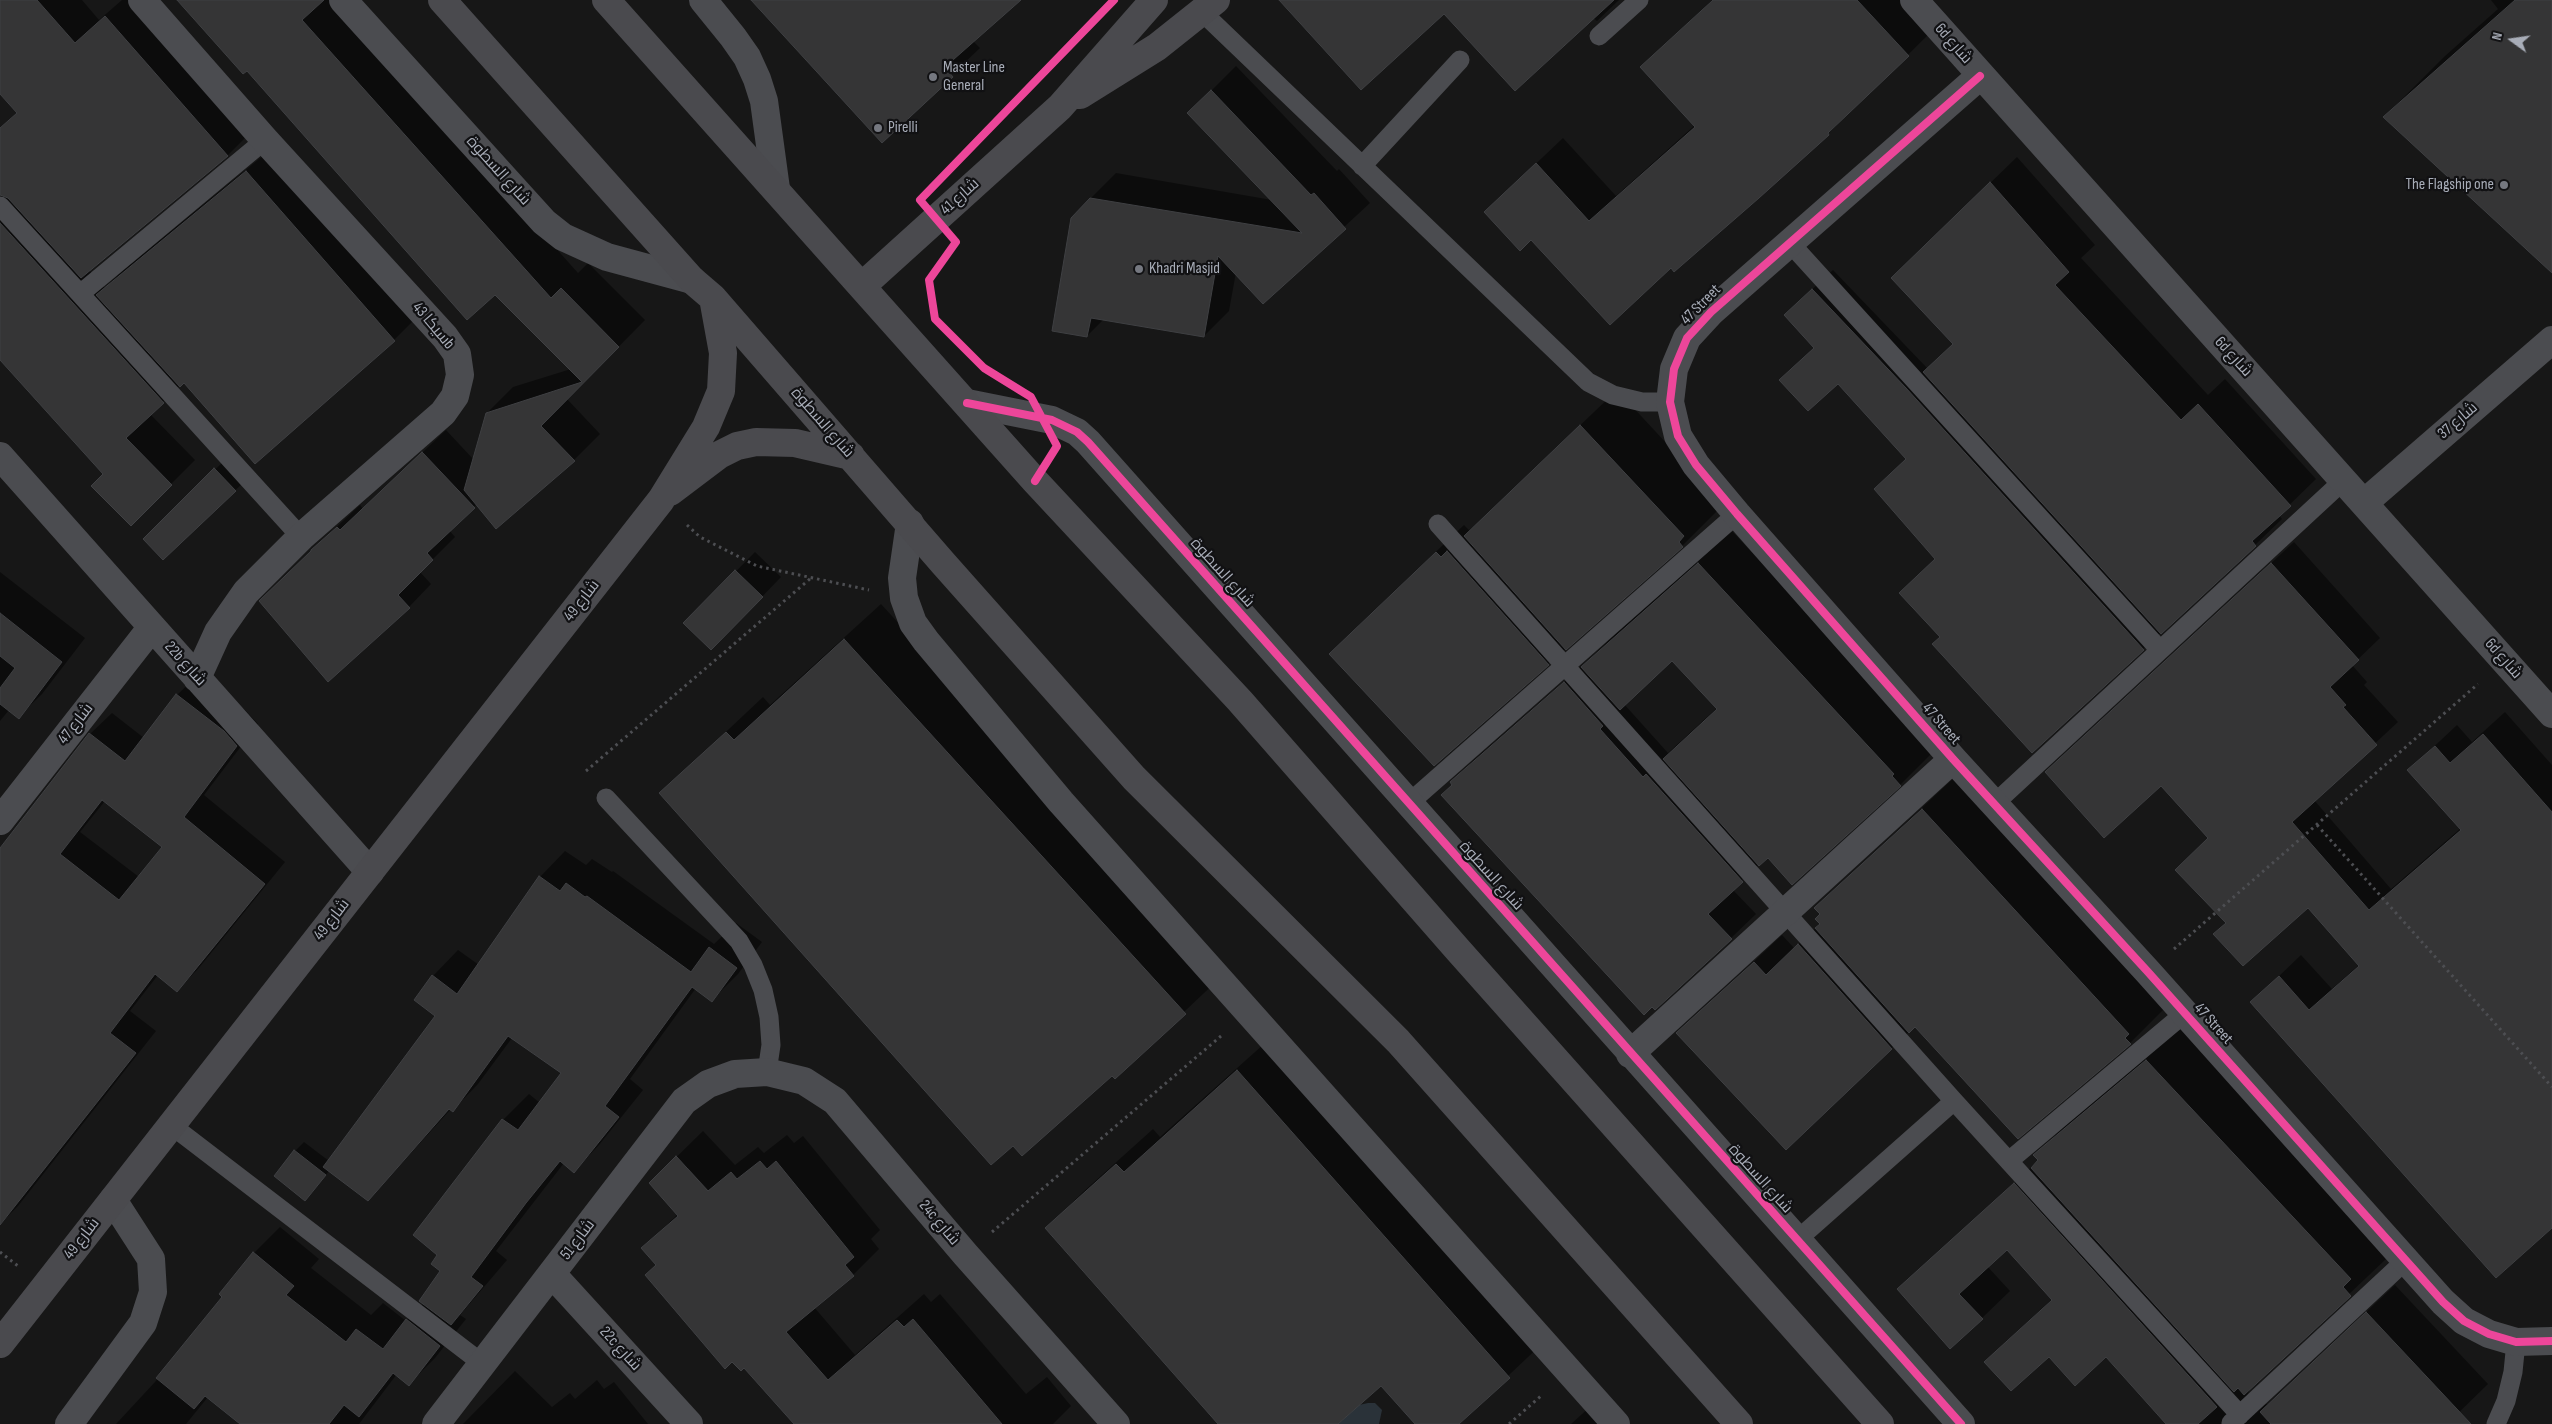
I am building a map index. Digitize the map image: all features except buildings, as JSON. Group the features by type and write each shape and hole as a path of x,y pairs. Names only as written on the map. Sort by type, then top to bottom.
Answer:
{"main road":[{"name":"شارع السطوة","path":"442,0 692,280 713,298 943,563 1134,778 1398,1041 1739,1424"},
{"path":"606,0 1035,481 1240,701 1458,950 1880,1424"},
{"name":"شارع 41","path":"862,286 1060,107 1154,0"},
{"name":"شارع 41","path":"1060,107 1157,47 1209,6"},
{"name":"شارع 49","path":"0,1344 662,498 706,427 721,391 723,353 713,298"},
{"name":"شارع 49","path":"662,498 684,484 719,456 737,446 756,442 795,443 851,456"}],"street":[{"name":"سيكا 43b","path":"142,0 265,140 445,337 457,354 460,375 456,396 443,413 301,537 246,592 218,632 198,678"},
{"name":"شارع السطوة","path":"343,0 544,222 563,237 592,252 692,280"},
{"path":"703,0 733,37 757,79 764,101 776,189"},
{"name":"6d شارع","path":"1914,0 2552,714"},
{"name":"47 Street","path":"1980,76 1710,312 1687,338 1674,369 1670,402 1678,436 1696,465 1737,514 1993,805 2148,972 2443,1302 2464,1321 2489,1334 2516,1342 2551,1342"},
{"name":"شارع 37","path":"2364,503 2552,340"},
{"name":"شارع السطوة","path":"967,404 1052,420 1077,432 1088,442 1630,1054 1961,1424"},
{"name":"22b شارع","path":"0,456 370,872"},
{"path":"910,523 902,578 904,598 913,624 926,641 1061,802 1616,1424"},
{"name":"شارع 47","path":"0,821 152,627"},
{"path":"1630,1054 1953,759"},
{"name":"24c شارع","path":"735,1074 768,1072 804,1081 835,1101 965,1254 1116,1424"},
{"name":"شارع 51","path":"436,1424 684,1101 708,1084 735,1074"},
{"path":"68,1424 143,1324 153,1292 151,1259 113,1200"},
{"name":"22c شارع","path":"552,1274 689,1424"}],"lane":[{"path":"1599,36 1639,0"},
{"path":"1209,6 1362,166 1588,382 1613,395 1642,402 1670,402"},
{"path":"1362,166 1460,60"},
{"path":"80,294 265,140"},
{"path":"0,206 301,537"},
{"path":"1790,243 2160,650"},
{"path":"1993,805 2344,480"},
{"path":"1408,804 1737,514"},
{"path":"1438,524 1787,912 1954,1101 2010,1160 2235,1420 2405,1261"},
{"path":"606,798 738,940 753,965 763,990 769,1017 771,1044 768,1072"},
{"path":"2010,1160 2185,1013"},
{"path":"1797,1240 1954,1101"},
{"path":"171,1125 482,1364"},
{"path":"2496,1424 2506,1401 2513,1372 2516,1342"}],"path":[{"path":"662,498 700,537 757,566 904,598"},
{"path":"606,798 584,773 811,578"},
{"path":"2148,972 2505,660"},
{"path":"2317,825 2552,1087"},
{"path":"965,1254 1248,1012"},
{"path":"1509,1424 1569,1371"}],"shaded area":[{"path":"1375,1403 1382,1410 1379,1424 1338,1424 1359,1405"}],"cycle path":[{"path":"1035,481 1057,446 1031,397 984,368 935,319 929,280 956,242 920,200 1114,0"},
{"path":"1980,76 1711,312 1687,338 1674,369 1670,402 1678,436 1696,465 1737,514 1953,759 2148,972 2443,1302 2464,1321 2489,1334 2516,1342 2552,1341"},
{"path":"967,403 1052,420 1077,432 1088,442 1961,1424"}],"place":[{"name":"Master Line General","path":"933,77"},
{"name":"Pirelli","path":"878,128"},
{"name":"The Flagship one","path":"2504,185"},
{"name":"Khadri Masjid","path":"1139,269"}]}
